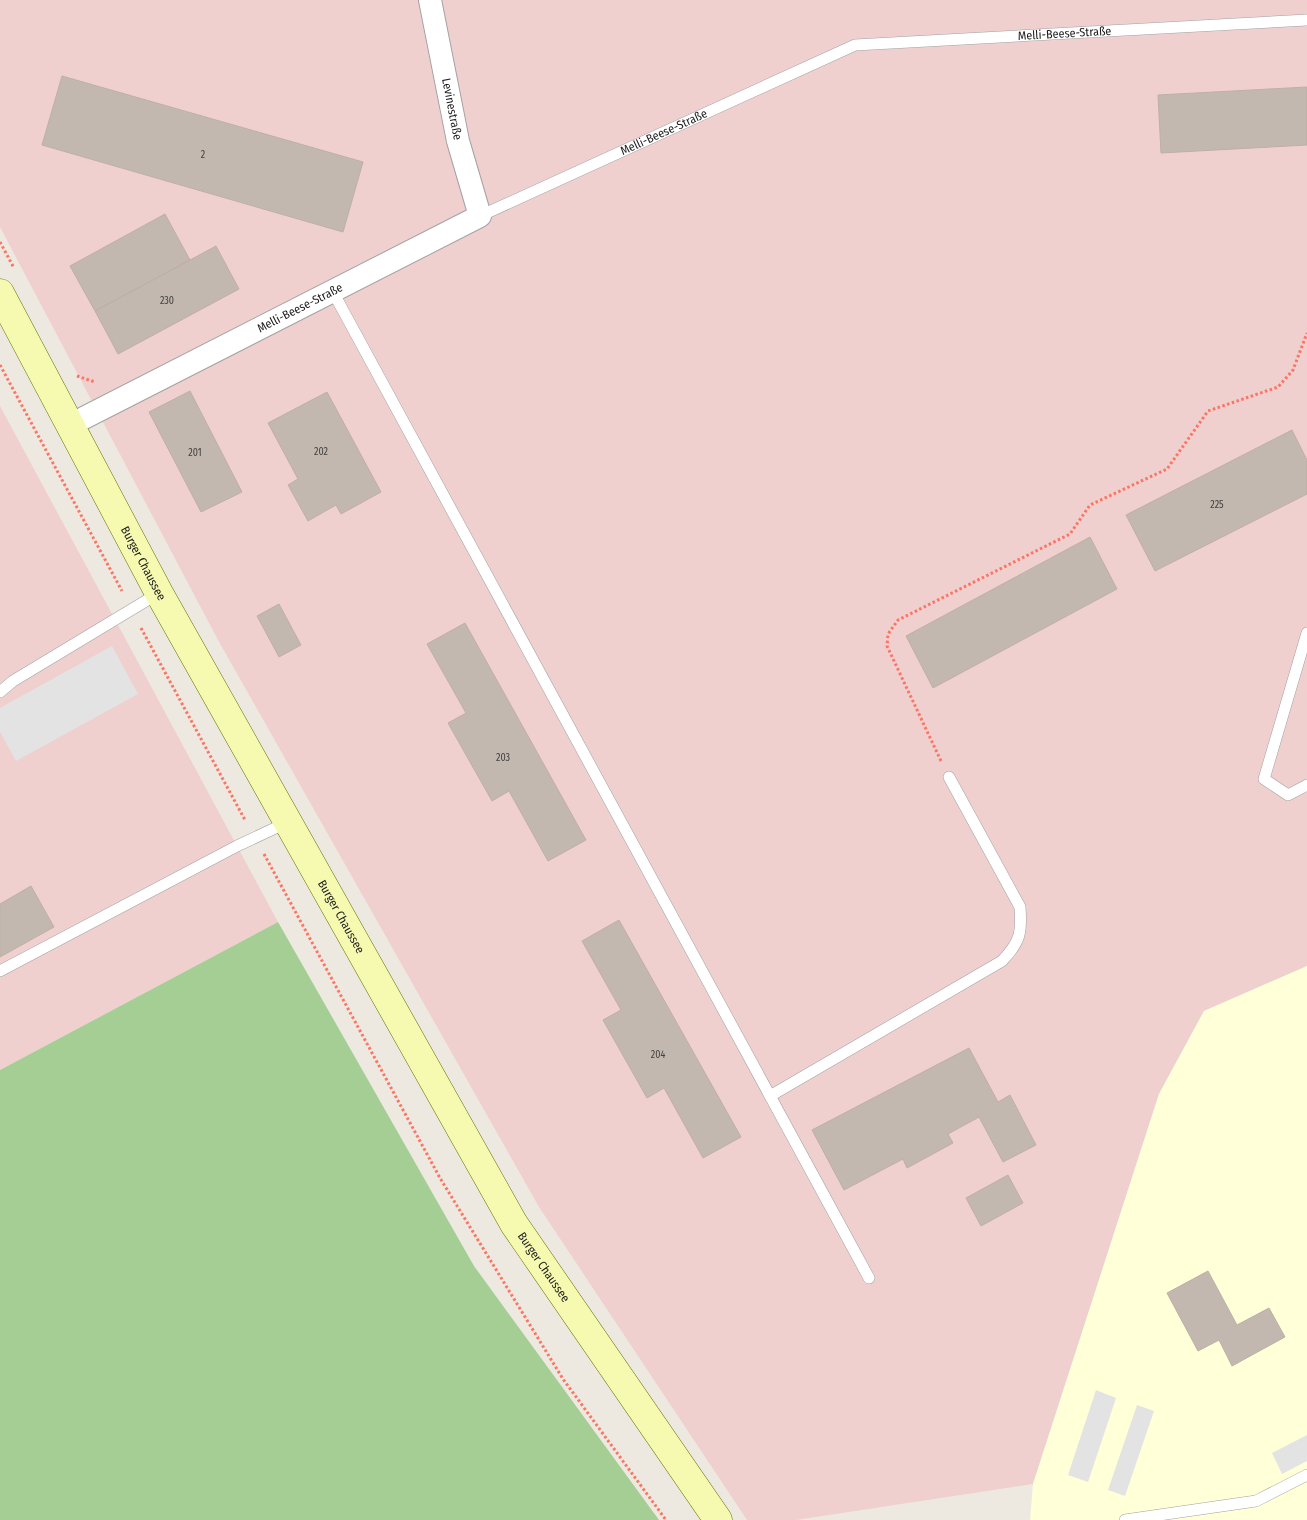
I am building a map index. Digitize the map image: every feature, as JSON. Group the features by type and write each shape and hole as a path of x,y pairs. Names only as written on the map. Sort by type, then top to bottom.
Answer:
{"main road":[{"name":"Burger Chaussee","path":"0,293 160,592 514,1224 718,1520"}],"street":[{"name":"Levinestraße","path":"430,0 458,140 480,216"},
{"name":"Melli-Beese-Straße","path":"70,425 480,216"}],"lane":[{"name":"Melli-Beese-Straße","path":"480,216 856,45 1307,20"},
{"path":"333,292 869,1278"},
{"path":"0,692 20,677 160,592"},
{"path":"1307,633 1264,779 1288,795 1307,785"},
{"path":"770,1096 1002,961 1015,947 1022,928 1020,907 949,777"},
{"path":"0,971 288,822"},
{"path":"1125,1520 1256,1500 1307,1475"},
{"path":"1207,1520 1209,1508"}],"path":[{"path":"949,777 887,646 888,634 898,620 1070,534 1090,505 1167,469 1208,411 1278,387 1293,370 1307,333"},
{"path":"0,365 440,1178 563,1379 666,1520"},
{"path":"73,373 81,379 98,383 119,378 129,395"}],"shaded area":[{"path":"0,0 1307,0 1307,966 1204,1011 1159,1094 1033,1484 796,1520 747,1520 539,1207 218,640 0,227"},
{"path":"0,406 278,922 0,1070"},
{"path":"112,646 138,694 16,761 0,732 0,708"},
{"path":"1307,966 1307,1520 1030,1520 1033,1484 1159,1094 1204,1011"},
{"path":"1096,1390 1116,1398 1088,1482 1068,1475"},
{"path":"1137,1405 1154,1411 1125,1496 1108,1490"},
{"path":"1307,1435 1307,1461 1282,1474 1272,1453"}],"green space":[{"path":"278,922 474,1266 659,1520 0,1520 0,1070"}],"building":[{"path":"62,76 363,162 343,232 42,145"},
{"path":"1307,87 1307,145 1161,153 1158,95"},
{"path":"165,214 190,260 95,311 70,266"},
{"path":"216,246 239,289 118,354 95,311"},
{"path":"190,391 242,492 201,512 149,412"},
{"path":"327,392 381,492 341,514 336,505 308,521 288,485 298,479 268,423"},
{"path":"1292,430 1307,460 1307,494 1155,571 1126,515"},
{"path":"1090,537 1117,589 933,688 906,636"},
{"path":"279,604 301,645 279,657 257,616"},
{"path":"465,623 586,840 548,861 509,791 492,801 448,723 466,713 427,644"},
{"path":"31,886 54,927 0,957 0,904"},
{"path":"619,920 741,1137 703,1158 664,1088 647,1098 603,1020 621,1010 582,941"},
{"path":"969,1048 998,1102 1010,1095 1036,1145 1003,1162 979,1117 948,1134 953,1143 907,1168 903,1159 844,1190 812,1130"},
{"path":"1008,1175 1023,1203 981,1226 966,1198"},
{"path":"1208,1271 1237,1325 1269,1308 1285,1337 1232,1366 1219,1340 1198,1351 1167,1293"}]}
